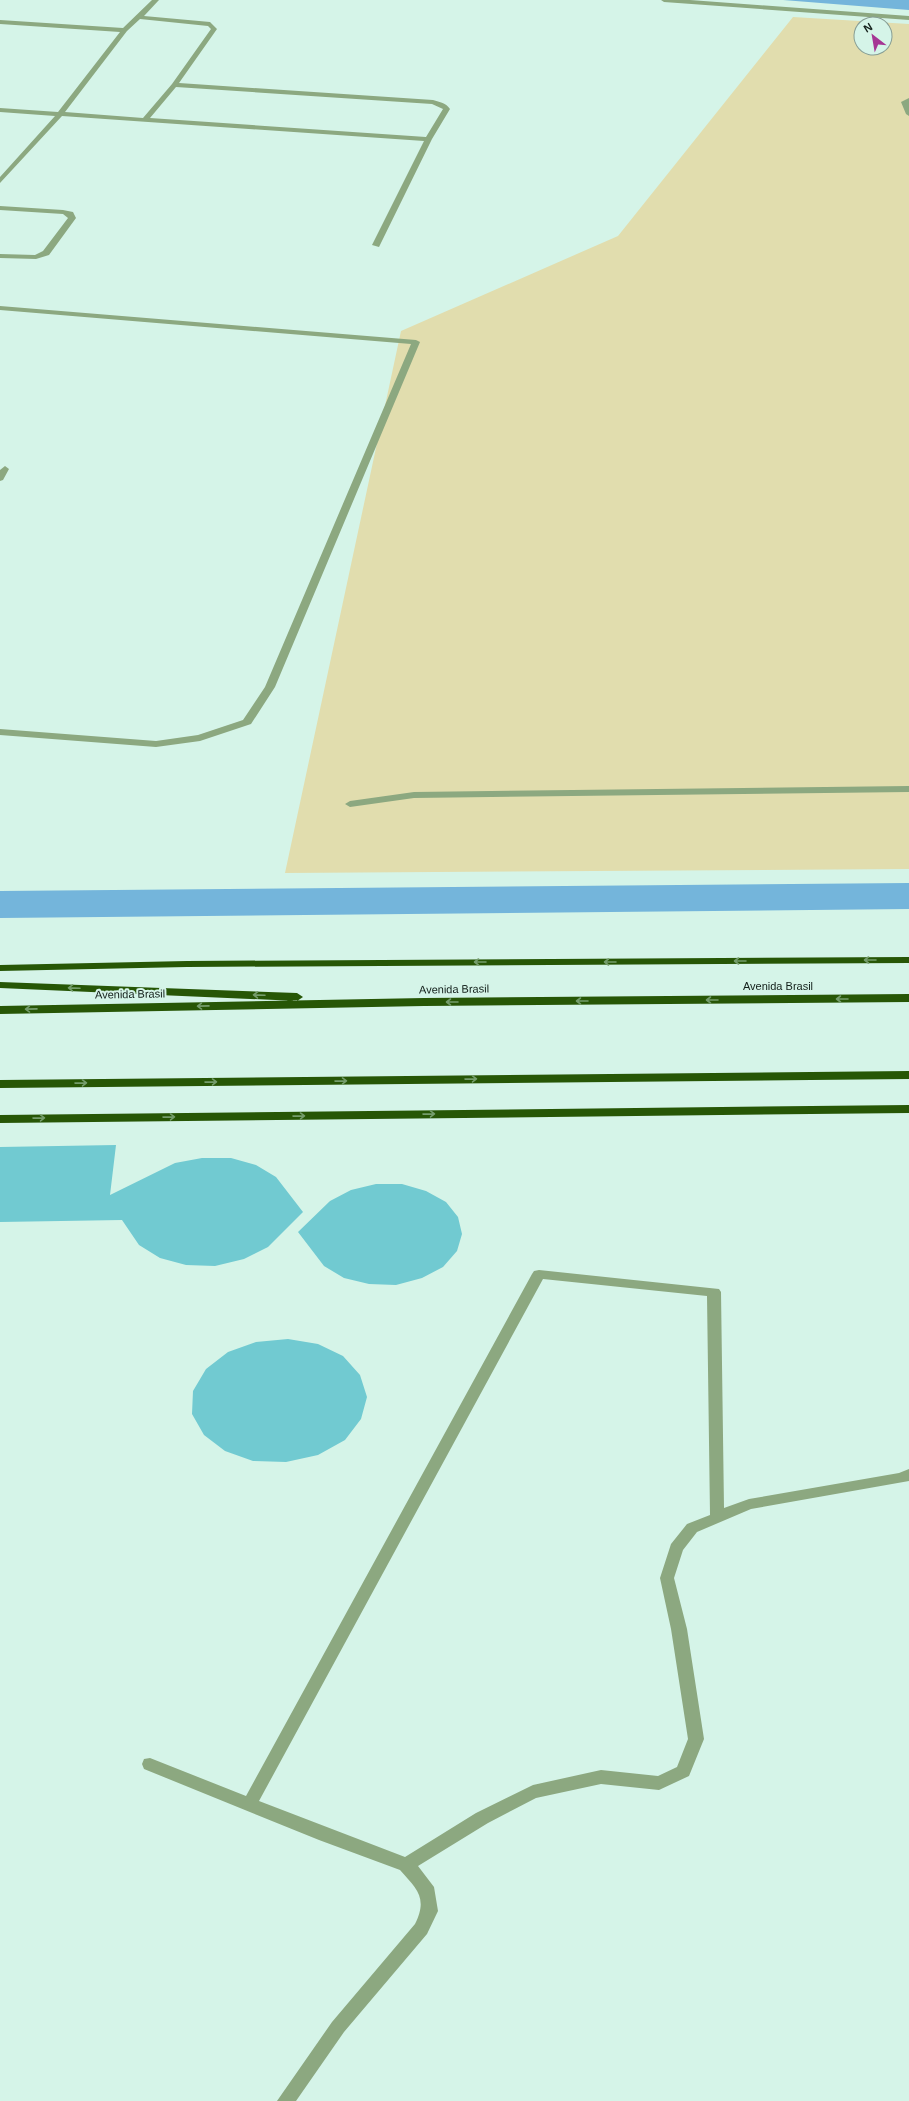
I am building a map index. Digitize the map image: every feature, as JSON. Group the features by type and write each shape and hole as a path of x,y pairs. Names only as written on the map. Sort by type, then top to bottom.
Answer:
{"highway":[{"path":"0,968 187,964 909,960"},
{"path":"0,985 424,1002"},
{"name":"Avenida Brasil","path":"0,1010 424,1002 909,998"},
{"path":"0,1084 909,1075"},
{"path":"0,1119 909,1109"}],"lane":[{"path":"0,181 60,114 125,30 156,0"},
{"path":"664,0 909,18"},
{"path":"138,17 198,22 210,24 214,29 174,85 145,119"},
{"path":"0,22 125,30"},
{"path":"174,85 433,102 443,105 447,109 428,139 376,246"},
{"path":"909,100 904,102 909,114"},
{"path":"0,110 428,139"},
{"path":"0,208 63,212 70,214 72,218 46,253 36,257 0,256"},
{"path":"0,308 416,342 270,687 247,722 200,738 156,744 0,732"},
{"path":"0,478 5,469"},
{"path":"350,804 414,795 909,789"},
{"path":"249,1805 539,1274 714,1292 717,1518"},
{"path":"406,1865 482,1818 533,1792 601,1777 659,1783 683,1770 696,1739 679,1629 667,1578 676,1548 692,1528 749,1504 902,1478 909,1474"},
{"path":"150,1764 249,1805 406,1865 426,1887 430,1911 421,1929 338,2027 286,2101"}],"shaded area":[{"path":"793,17 853,21 853,56 893,56 893,23 909,24 909,869 285,873 401,331 618,236"}],"water":[{"path":"783,0 909,0 909,10"},
{"path":"909,883 909,909 0,918 0,891"}],"building":[{"path":"116,1145 110,1195 175,1163 202,1158 231,1158 256,1165 276,1177 303,1212 268,1247 244,1259 215,1266 186,1265 160,1258 139,1245 122,1220 0,1222 0,1147"},
{"path":"376,1184 402,1184 426,1191 446,1202 458,1217 462,1234 457,1251 443,1267 422,1278 396,1285 369,1284 344,1278 324,1266 298,1232 330,1201 351,1190"},
{"path":"288,1339 318,1344 343,1356 360,1375 367,1397 361,1419 345,1440 318,1455 286,1462 253,1461 225,1451 204,1435 192,1414 193,1391 206,1369 228,1352 256,1342"}]}
